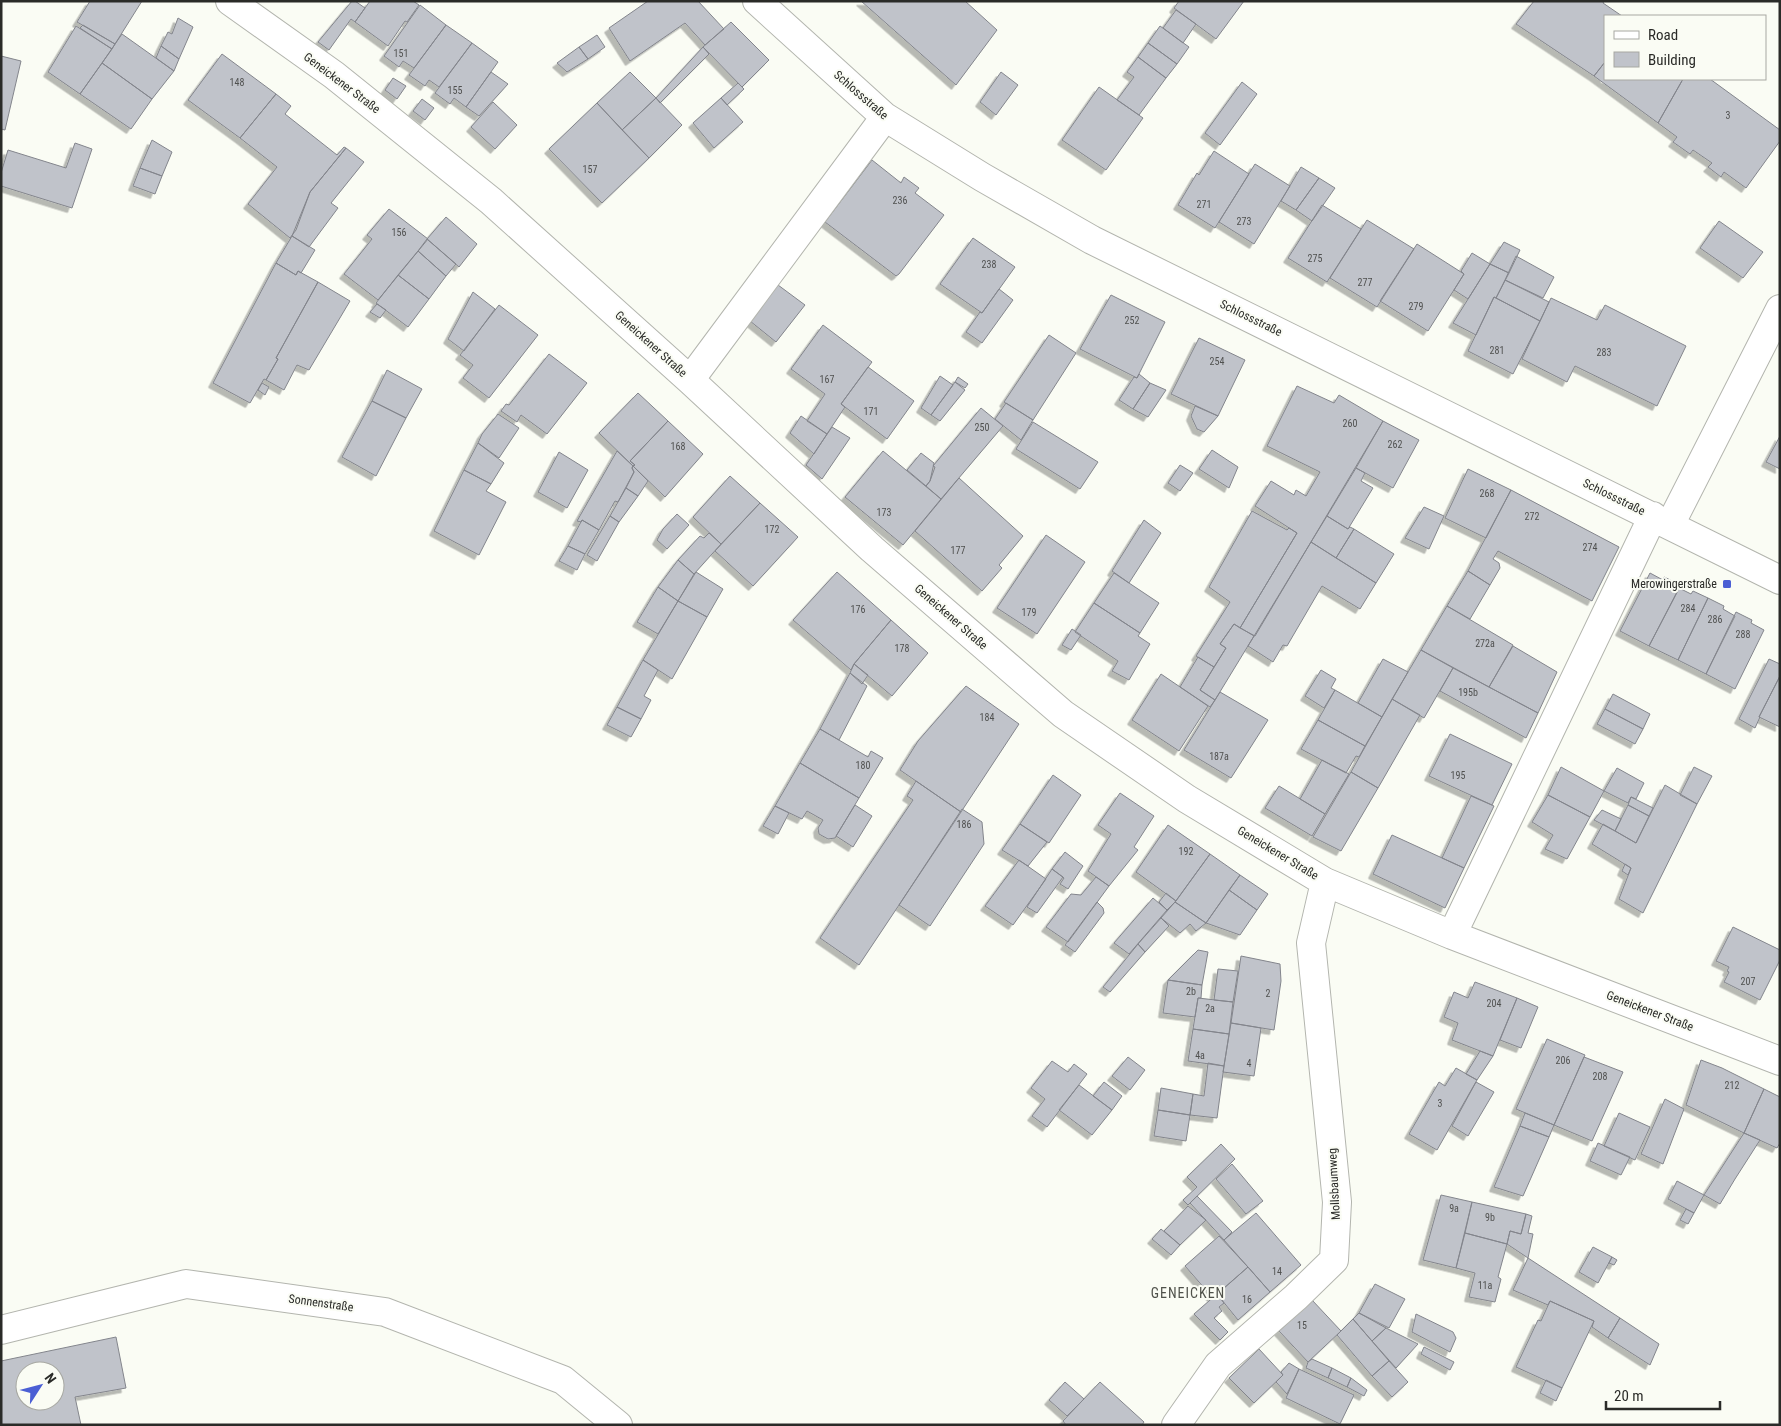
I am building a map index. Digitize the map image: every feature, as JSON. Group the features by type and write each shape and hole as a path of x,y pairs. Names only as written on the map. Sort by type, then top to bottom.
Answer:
{"street":[{"name":"Geneickener Straße","path":"230,1 334,76 491,201 690,380 872,549 1063,714 1187,799 1325,882 1452,935 1780,1061"},
{"name":"Schlossstraße","path":"757,1 885,117 982,177 1092,240 1780,580"},
{"path":"690,380 885,117"},
{"path":"1452,935 1661,521 1780,309"},
{"name":"Mollsbaumweg","path":"1176,1425 1218,1365 1296,1297 1334,1260 1337,1202 1311,943 1325,882"},
{"name":"Sonnenstraße","path":"1,1330 186,1284 385,1312 563,1380 618,1425"}],"building":[{"path":"90,1 142,1 115,44 77,22"},
{"path":"352,1 365,8 355,22 351,19 329,50 318,42"},
{"path":"370,1 413,1 419,5 407,22 405,21 388,46 355,22"},
{"path":"648,1 698,1 724,29 705,45 685,23 630,61 609,28"},
{"path":"861,1 965,1 997,30 956,85"},
{"path":"1179,1 1244,1 1216,39 1174,8"},
{"path":"1534,1 1604,1 1603,3 1621,15 1604,15 1604,63 1594,76 1516,24"},
{"path":"420,5 446,25 414,68 403,61 399,67 384,56"},
{"path":"1176,10 1196,24 1183,43 1163,28"},
{"path":"178,18 193,27 179,59 161,46 168,32 172,34"},
{"path":"731,22 769,60 742,87 703,47"},
{"path":"83,25 115,44 112,49 80,28"},
{"path":"446,25 472,43 439,87 429,80 425,86 409,75"},
{"path":"76,26 112,49 80,94 48,72"},
{"path":"1160,26 1189,47 1177,64 1148,43"},
{"path":"122,34 174,71 152,99 102,63"},
{"path":"597,35 605,47 588,59 579,47"},
{"path":"472,43 498,62 466,107 454,98 450,104 435,93"},
{"path":"1148,43 1177,64 1166,78 1138,57"},
{"path":"161,46 179,59 174,71 156,58"},
{"path":"579,47 588,59 567,72 557,63"},
{"path":"703,47 709,54 660,103 656,98"},
{"path":"222,54 276,94 240,138 188,100"},
{"path":"1,56 21,61 5,130 1,129"},
{"path":"1138,57 1166,78 1139,115 1117,100 1134,77 1127,72"},
{"path":"102,63 152,99 131,129 80,94"},
{"path":"1604,63 1604,80 1682,80 1658,123 1594,76"},
{"path":"491,72 508,84 479,116 466,107"},
{"path":"630,72 656,98 622,130 597,103"},
{"path":"1001,72 1018,85 996,115 980,102"},
{"path":"393,78 406,86 397,99 385,90"},
{"path":"1682,80 1711,80 1780,130 1780,141 1746,188 1724,172 1721,177 1708,167 1712,163 1693,150 1690,154 1673,142 1677,137 1658,123"},
{"path":"1242,82 1257,94 1220,145 1205,133"},
{"path":"738,83 744,89 727,105 721,98"},
{"path":"1099,87 1143,118 1106,170 1062,140"},
{"path":"276,94 291,106 285,114 337,155 344,147 346,148 310,192 296,230 290,238 248,204 277,167 240,138"},
{"path":"656,98 682,125 649,158 622,130"},
{"path":"721,98 743,122 714,148 693,123"},
{"path":"422,99 434,108 425,120 413,111"},
{"path":"493,102 517,125 495,149 471,127"},
{"path":"597,103 649,158 602,203 549,149"},
{"path":"152,140 172,152 162,176 140,168"},
{"path":"75,143 92,149 72,208 1,186 1,173 8,150 66,168"},
{"path":"346,148 364,162 331,203 338,208 309,247 292,236 310,192"},
{"path":"1214,151 1249,174 1215,228 1178,205 1197,173 1199,175"},
{"path":"872,160 901,183 904,177 919,188 915,193 944,215 896,276 825,222"},
{"path":"1255,164 1290,186 1254,244 1219,222"},
{"path":"1301,167 1319,178 1296,210 1281,201"},
{"path":"140,168 162,176 155,194 133,186"},
{"path":"1319,178 1335,188 1312,221 1296,210"},
{"path":"1322,205 1361,229 1327,282 1288,258"},
{"path":"389,209 428,239 378,300 344,274 372,239 367,235"},
{"path":"446,217 477,244 459,267 427,239"},
{"path":"1367,220 1414,249 1377,307 1330,278"},
{"path":"1719,221 1763,252 1743,278 1700,248"},
{"path":"292,236 315,250 301,273 298,271 296,275 276,263"},
{"path":"973,238 1015,267 982,313 940,284"},
{"path":"427,239 456,264 446,276 418,251"},
{"path":"1504,242 1520,250 1509,273 1490,264"},
{"path":"1417,244 1464,274 1428,331 1380,301"},
{"path":"418,251 446,276 429,299 398,275"},
{"path":"1472,253 1490,264 1468,299 1454,290 1464,274 1461,271"},
{"path":"1516,256 1554,277 1543,298 1505,280"},
{"path":"276,263 296,275 298,271 318,282 276,358 278,359 250,403 213,383"},
{"path":"1490,264 1509,273 1496,298 1494,297 1476,335 1453,323"},
{"path":"398,275 429,299 408,327 376,303"},
{"path":"1505,280 1549,302 1540,321 1496,298"},
{"path":"318,282 350,301 309,370 297,365 284,390 266,380"},
{"path":"778,285 805,305 776,342 750,321"},
{"path":"999,289 1013,300 982,343 966,332"},
{"path":"473,292 495,309 464,351 448,339"},
{"path":"1111,295 1165,322 1137,378 1080,349"},
{"path":"1494,297 1540,321 1513,374 1468,351"},
{"path":"1551,298 1597,320 1605,305 1686,346 1657,406 1575,366 1567,382 1522,359"},
{"path":"377,304 386,310 380,318 370,312"},
{"path":"499,305 538,335 489,398 463,378 473,365 460,355"},
{"path":"823,325 872,362 841,404 845,407 827,434 807,421 825,394 791,369"},
{"path":"1049,335 1076,353 1033,420 1004,402"},
{"path":"1199,338 1245,360 1218,416 1171,394"},
{"path":"549,354 587,383 547,434 521,415 517,422 501,411 506,404 509,405"},
{"path":"868,367 914,401 887,439 841,404"},
{"path":"387,370 422,389 406,418 372,401"},
{"path":"1139,374 1150,383 1133,409 1119,400 1134,377 1137,378"},
{"path":"940,376 953,385 931,415 921,408"},
{"path":"958,377 968,384 965,388 955,382"},
{"path":"955,382 965,390 940,421 931,415"},
{"path":"262,383 269,387 265,395 258,390"},
{"path":"1150,383 1166,390 1148,417 1133,409"},
{"path":"1297,386 1334,403 1339,395 1383,421 1255,636 1240,628 1297,533 1255,506 1271,481 1294,495 1296,490 1306,496 1320,472 1267,446"},
{"path":"638,393 668,421 630,461 635,465 633,466 599,433"},
{"path":"372,401 406,418 376,476 342,457"},
{"path":"1006,403 1033,420 1021,440 995,419"},
{"path":"1195,406 1218,416 1204,432 1197,429 1191,416"},
{"path":"981,408 1003,426 941,499 926,486 935,467 933,466"},
{"path":"498,414 519,428 499,458 478,443 482,434"},
{"path":"801,416 827,434 814,454 790,433"},
{"path":"668,421 703,454 665,497 630,461"},
{"path":"1383,421 1419,440 1393,488 1356,468"},
{"path":"1033,422 1098,462 1080,489 1016,449"},
{"path":"832,427 850,438 822,479 806,465"},
{"path":"1780,436 1780,469 1766,462"},
{"path":"478,443 504,463 491,484 464,470"},
{"path":"1212,450 1238,467 1229,488 1199,469"},
{"path":"617,451 633,466 634,472 618,502 615,501 599,530 582,520 581,522 577,521"},
{"path":"883,451 941,499 903,545 845,497"},
{"path":"559,452 588,470 567,508 538,492"},
{"path":"921,453 934,463 930,481 926,486 907,470"},
{"path":"1180,465 1193,473 1180,491 1168,483"},
{"path":"633,466 648,481 638,496 626,488 634,472"},
{"path":"1356,468 1365,473 1361,481 1373,488 1348,529 1327,516"},
{"path":"1468,469 1511,490 1486,538 1445,518"},
{"path":"464,470 491,484 486,491 506,502 479,555 434,531"},
{"path":"730,476 760,503 721,544 693,517"},
{"path":"959,478 1023,536 999,565 1002,568 982,591 915,531"},
{"path":"626,488 638,496 619,522 610,516"},
{"path":"1511,490 1619,547 1592,601 1498,551 1493,559 1499,563 1500,568 1490,585 1468,571"},
{"path":"760,503 798,537 753,586 715,551"},
{"path":"1424,507 1444,516 1429,549 1405,538"},
{"path":"1252,511 1287,530 1289,528 1297,533 1240,628 1234,624 1220,644 1226,648 1214,667 1196,656 1230,602 1209,587"},
{"path":"677,514 689,525 667,549 657,540 663,529"},
{"path":"610,516 619,522 597,561 587,555"},
{"path":"1327,516 1348,529 1350,527 1354,529 1336,558 1311,542"},
{"path":"582,520 599,530 585,554 568,546"},
{"path":"1144,520 1161,533 1129,583 1112,571"},
{"path":"1354,529 1394,554 1376,583 1336,558"},
{"path":"709,533 721,544 694,574 678,560 700,536 704,538"},
{"path":"1046,535 1085,562 1037,634 997,608"},
{"path":"1311,542 1376,583 1360,609 1322,586 1287,646 1283,645 1273,662 1248,646"},
{"path":"568,546 585,554 577,570 559,561"},
{"path":"678,560 694,574 678,601 658,587"},
{"path":"1468,571 1490,585 1470,619 1447,606"},
{"path":"696,572 723,589 707,617 678,601"},
{"path":"837,572 891,620 851,670 793,620"},
{"path":"1114,573 1159,603 1140,633 1094,603"},
{"path":"1650,573 1663,580 1664,577 1681,585 1649,646 1620,631"},
{"path":"658,587 678,601 658,634 637,622"},
{"path":"1679,588 1691,594 1693,591 1708,598 1678,660 1649,646"},
{"path":"1708,598 1724,606 1723,609 1735,616 1706,674 1678,660"},
{"path":"678,601 707,617 672,679 643,660"},
{"path":"1094,603 1140,633 1138,636 1150,644 1129,680 1112,671 1118,661 1075,632"},
{"path":"1447,606 1513,645 1489,687 1421,650"},
{"path":"1736,612 1752,620 1751,623 1764,630 1735,689 1706,674"},
{"path":"891,620 928,653 892,696 854,664"},
{"path":"1234,624 1254,636 1215,700 1200,690 1226,648 1220,644"},
{"path":"1072,629 1081,635 1071,650 1062,645"},
{"path":"1513,646 1557,672 1538,713 1489,687"},
{"path":"1421,650 1453,668 1424,718 1392,699"},
{"path":"1198,657 1214,667 1200,690 1215,700 1210,707 1180,687"},
{"path":"1383,659 1408,672 1382,717 1358,703"},
{"path":"1769,659 1780,664 1780,676 1755,728 1739,719"},
{"path":"643,660 658,670 644,696 651,700 641,719 617,707"},
{"path":"854,664 868,675 862,684 850,673"},
{"path":"1453,668 1538,713 1526,738 1440,691"},
{"path":"1321,670 1336,679 1331,688 1335,690 1324,708 1305,696"},
{"path":"850,673 867,686 839,740 820,729"},
{"path":"1161,674 1208,706 1179,751 1132,720"},
{"path":"1780,676 1780,727 1759,717"},
{"path":"966,686 1019,724 961,812 900,770 918,741"},
{"path":"1335,690 1382,717 1365,746 1318,720"},
{"path":"1220,692 1268,720 1231,778 1184,750"},
{"path":"1613,694 1650,714 1643,729 1605,709"},
{"path":"1392,699 1420,715 1378,788 1351,772"},
{"path":"617,707 641,719 631,737 607,725"},
{"path":"1605,709 1643,729 1635,744 1597,724"},
{"path":"1318,720 1365,746 1359,757 1356,756 1346,773 1301,749"},
{"path":"820,729 868,757 871,751 883,758 859,798 800,763"},
{"path":"1450,734 1512,764 1492,805 1429,776"},
{"path":"1322,760 1349,774 1325,814 1300,799"},
{"path":"800,763 859,798 835,838 828,839 819,834 818,828 823,820 807,811 802,819 775,806"},
{"path":"1561,767 1604,791 1590,817 1548,795"},
{"path":"1694,767 1712,776 1697,804 1680,795"},
{"path":"1617,768 1644,783 1636,799 1631,797 1628,803 1604,791"},
{"path":"1351,772 1378,788 1341,851 1313,837"},
{"path":"1053,775 1081,795 1049,843 1020,824"},
{"path":"916,781 961,812 859,965 820,938 913,800 907,796"},
{"path":"1665,785 1697,804 1643,913 1619,899 1631,868 1592,844 1603,824 1636,843"},
{"path":"1279,786 1325,814 1312,836 1265,808"},
{"path":"1120,793 1154,816 1134,847 1138,850 1109,886 1088,871 1111,834 1098,825"},
{"path":"1548,795 1590,817 1567,859 1545,849 1553,835 1532,822"},
{"path":"1471,796 1494,806 1464,868 1442,858"},
{"path":"1631,797 1653,808 1649,816 1628,805"},
{"path":"855,805 872,816 853,847 836,836"},
{"path":"1628,805 1649,816 1636,843 1615,831"},
{"path":"775,806 789,813 778,834 763,826"},
{"path":"962,809 982,822 984,844 930,926 899,905"},
{"path":"1602,810 1621,819 1615,831 1594,820"},
{"path":"1020,824 1047,842 1028,866 1002,850"},
{"path":"1168,825 1210,854 1176,901 1136,872"},
{"path":"1392,835 1464,868 1445,908 1373,874"},
{"path":"1065,852 1083,866 1068,889 1060,884 1064,878 1052,869"},
{"path":"1210,854 1240,875 1206,923 1175,902"},
{"path":"1019,860 1046,879 1013,925 985,906"},
{"path":"1625,864 1631,868 1628,875 1622,871"},
{"path":"1052,869 1063,877 1037,913 1027,907"},
{"path":"1240,875 1268,894 1257,910 1229,890"},
{"path":"1096,877 1109,886 1068,942 1046,927 1071,894 1081,895"},
{"path":"1229,890 1257,910 1240,935 1206,923"},
{"path":"1166,893 1176,901 1167,910 1159,902"},
{"path":"1153,898 1167,910 1129,954 1114,943"},
{"path":"1097,902 1103,908 1104,913 1075,952 1065,945"},
{"path":"1175,902 1206,923 1196,931 1190,924 1180,933 1161,918"},
{"path":"1161,918 1169,926 1145,952 1138,944"},
{"path":"1733,927 1780,950 1780,960 1760,1000 1724,982 1729,972 1727,971 1729,967 1716,961"},
{"path":"1138,944 1145,952 1110,992 1103,987"},
{"path":"1198,950 1208,952 1202,985 1168,980"},
{"path":"1241,956 1280,964 1281,981 1274,1030 1231,1023"},
{"path":"1218,969 1238,971 1233,1002 1214,1000"},
{"path":"1168,980 1202,985 1201,998 1198,998 1195,1017 1163,1013"},
{"path":"1475,982 1517,998 1493,1056 1452,1040 1458,1023 1444,1017 1454,992 1468,998"},
{"path":"1198,998 1233,1002 1229,1034 1193,1029"},
{"path":"1517,998 1538,1007 1521,1048 1500,1040"},
{"path":"1231,1023 1261,1028 1254,1076 1223,1072"},
{"path":"1193,1029 1229,1034 1224,1066 1188,1061"},
{"path":"1547,1039 1585,1055 1554,1125 1516,1109"},
{"path":"1480,1051 1493,1056 1477,1080 1466,1074"},
{"path":"1128,1057 1145,1070 1130,1090 1112,1076"},
{"path":"1584,1057 1623,1072 1592,1141 1554,1125"},
{"path":"1701,1060 1722,1068 1764,1089 1744,1133 1686,1105"},
{"path":"1052,1061 1068,1072 1074,1064 1087,1074 1047,1127 1032,1116 1045,1099 1031,1088"},
{"path":"1208,1063 1224,1066 1217,1118 1190,1115 1193,1094 1204,1096"},
{"path":"1456,1068 1477,1080 1437,1150 1409,1134 1439,1082 1445,1086"},
{"path":"1104,1082 1122,1096 1112,1110 1093,1096"},
{"path":"1476,1082 1494,1092 1468,1136 1452,1126"},
{"path":"1079,1085 1112,1110 1092,1135 1059,1110"},
{"path":"1161,1088 1193,1094 1190,1115 1158,1110"},
{"path":"1764,1089 1780,1097 1780,1143 1777,1148 1744,1133"},
{"path":"1665,1099 1684,1109 1663,1164 1641,1154"},
{"path":"1158,1110 1190,1115 1186,1141 1154,1136"},
{"path":"1525,1113 1554,1125 1549,1137 1520,1126"},
{"path":"1619,1113 1650,1127 1635,1160 1604,1146"},
{"path":"1520,1126 1549,1137 1523,1196 1494,1187"},
{"path":"1744,1133 1760,1140 1720,1204 1704,1195"},
{"path":"1598,1143 1630,1157 1621,1175 1590,1161"},
{"path":"1221,1144 1235,1159 1188,1205 1183,1200 1197,1187 1187,1177"},
{"path":"1232,1164 1263,1201 1246,1214 1216,1179"},
{"path":"1677,1181 1704,1195 1694,1213 1668,1199"},
{"path":"1441,1195 1472,1202 1456,1268 1423,1260"},
{"path":"1197,1196 1232,1232 1224,1240 1190,1203"},
{"path":"1472,1202 1526,1214 1521,1234 1510,1231 1507,1244 1465,1233"},
{"path":"1188,1206 1206,1220 1180,1245 1164,1231"},
{"path":"1686,1209 1694,1213 1688,1224 1680,1220"},
{"path":"1256,1213 1301,1265 1270,1292 1224,1240"},
{"path":"1526,1214 1532,1216 1528,1233 1533,1234 1528,1258 1507,1244 1510,1231 1521,1234"},
{"path":"1161,1229 1180,1245 1171,1255 1152,1239"},
{"path":"1465,1233 1507,1244 1498,1277 1501,1279 1495,1302 1469,1297 1475,1273 1456,1268"},
{"path":"1219,1236 1248,1267 1213,1298 1185,1266"},
{"path":"1593,1247 1612,1257 1598,1283 1579,1272"},
{"path":"1612,1257 1617,1260 1614,1265 1609,1263"},
{"path":"1528,1258 1620,1318 1608,1338 1592,1327 1594,1321 1550,1301 1548,1305 1513,1290"},
{"path":"1248,1267 1270,1292 1238,1320 1217,1294"},
{"path":"1375,1284 1405,1299 1389,1328 1359,1313"},
{"path":"1217,1294 1224,1303 1219,1307 1222,1311 1214,1318 1228,1332 1220,1340 1194,1314"},
{"path":"1312,1300 1341,1331 1308,1362 1279,1331"},
{"path":"1550,1301 1594,1321 1562,1388 1516,1367 1538,1320 1541,1321"},
{"path":"1359,1313 1386,1328 1372,1341 1353,1319"},
{"path":"1416,1314 1453,1332 1456,1338 1450,1352 1412,1332"},
{"path":"1620,1318 1659,1344 1650,1365 1608,1338"},
{"path":"1353,1319 1389,1361 1372,1376 1337,1335"},
{"path":"1386,1328 1418,1344 1396,1368 1372,1341"},
{"path":"116,1337 126,1388 75,1397 81,1425 1,1425 1,1361"},
{"path":"1424,1347 1454,1362 1450,1370 1421,1354"},
{"path":"1259,1349 1283,1375 1254,1403 1229,1378"},
{"path":"1312,1359 1332,1368 1328,1378 1306,1368 1308,1362"},
{"path":"1389,1361 1408,1382 1392,1397 1372,1376"},
{"path":"1289,1363 1299,1369 1287,1394 1276,1382 1283,1375 1281,1372"},
{"path":"1332,1368 1351,1378 1347,1387 1328,1378"},
{"path":"1299,1369 1354,1395 1340,1424 1286,1398"},
{"path":"1351,1378 1367,1390 1364,1396 1347,1387"},
{"path":"1546,1380 1562,1388 1556,1401 1540,1393"},
{"path":"1065,1382 1084,1399 1067,1416 1049,1400"},
{"path":"1100,1382 1144,1422 1142,1425 1066,1425 1063,1421"}],"place":[{"name":"Merowingerstraße","path":"1727,584"}],"district":[{"name":"GENEICKEN","path":"1188,1293"}]}
